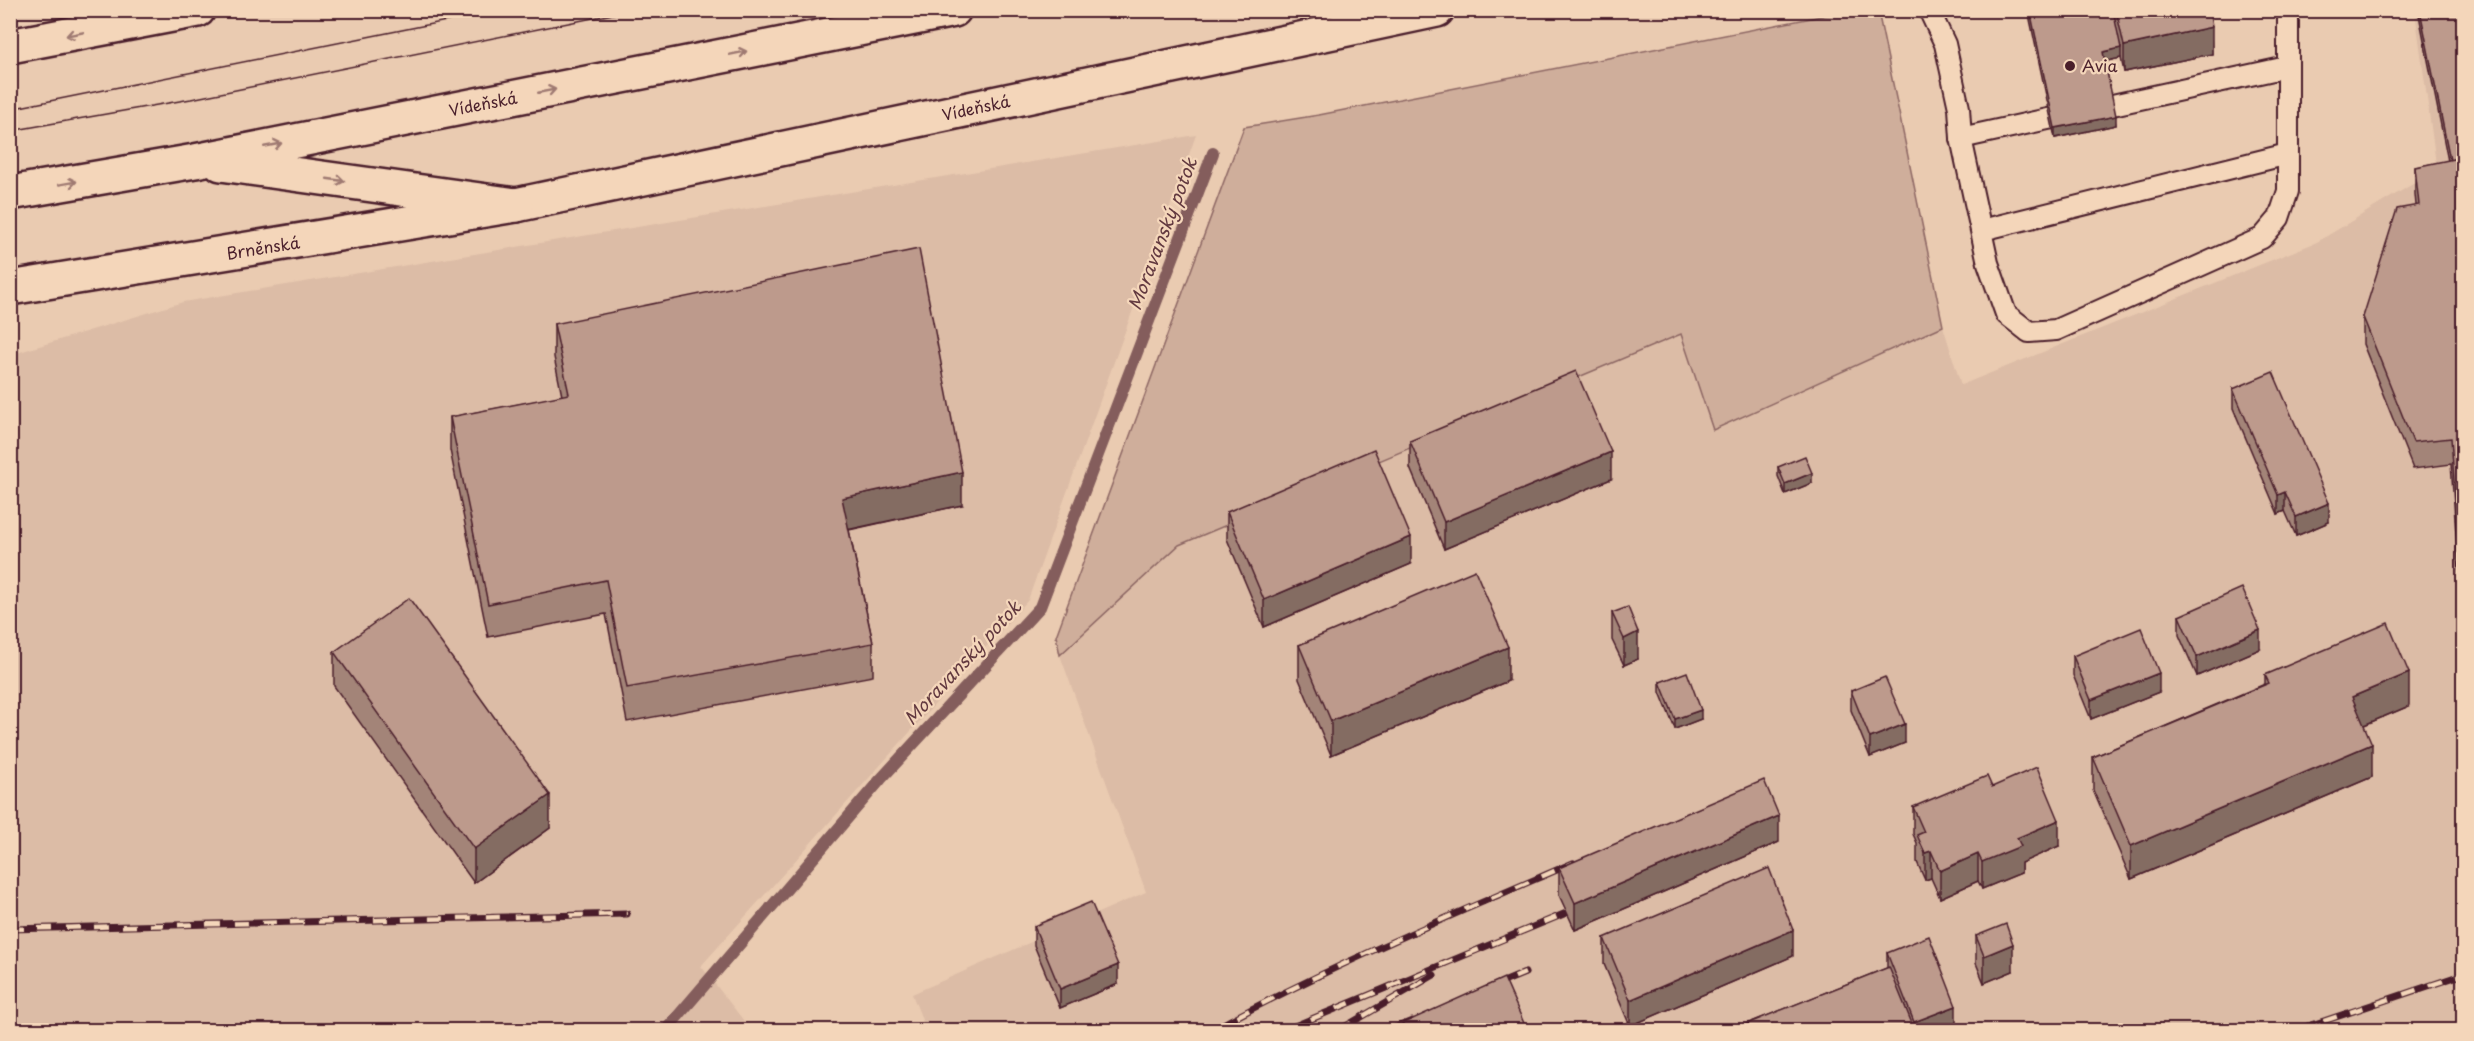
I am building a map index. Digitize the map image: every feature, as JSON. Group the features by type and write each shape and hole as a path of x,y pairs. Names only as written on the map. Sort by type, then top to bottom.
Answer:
{"main road":[{"path":"10,46 198,10"},
{"name":"Vídeňská","path":"10,193 195,161 954,10"},
{"name":"Vídeňská","path":"516,205 1437,10"},
{"path":"195,161 516,205"},
{"name":"Brněnská","path":"10,288 516,205"}],"lane":[{"path":"1929,10 1946,44 1959,108 1961,138 1989,263 2006,314 2029,332 2056,330 2262,238 2279,218 2288,191 2288,10"},
{"path":"1961,138 2287,67"},
{"path":"1982,230 2288,154"}],"shaded area":[{"path":"1847,11 1878,11 1943,326 1713,430 1681,334 1179,545 1060,655 1056,636 1244,127 1319,115"},
{"path":"2415,11 2463,11 2463,1030 926,1030 912,994 1146,892 1060,655 1179,545 1681,333 1713,430 1943,326 1961,385 2317,242 2416,182 2438,178"},
{"path":"1196,135 1028,600 701,966 751,1030 11,1030 10,355 183,302"}],"building":[{"path":"2030,10 2113,10 2121,48 2103,52 2116,116 2055,128"},
{"path":"2116,10 2209,10 2212,27 2124,46"},
{"path":"2420,10 2463,10 2463,157 2450,160"},
{"path":"2463,157 2463,548 2459,548 2451,438 2413,442 2363,317 2397,209 2419,205 2415,167"},
{"path":"919,249 962,472 842,498 873,643 627,688 606,580 488,604 450,417 569,394 554,324"},
{"path":"1576,371 1611,452 1444,522 1410,441"},
{"path":"2273,372 2329,503 2296,517 2285,492 2278,495 2233,389"},
{"path":"1374,449 1411,537 1264,600 1227,512"},
{"path":"1805,456 1812,473 1785,484 1778,467"},
{"path":"1475,570 1508,647 1331,721 1299,645"},
{"path":"2242,588 2260,630 2197,657 2179,616"},
{"path":"409,598 550,795 474,849 334,652"},
{"path":"1628,607 1638,632 1624,639 1612,613"},
{"path":"2388,623 2409,673 2352,697 2372,744 2131,846 2093,757 2269,683 2265,675"},
{"path":"2141,628 2159,673 2091,700 2073,656"},
{"path":"1687,672 1701,710 1675,719 1660,682"},
{"path":"1885,677 1905,724 1870,738 1851,691"},
{"path":"2037,767 2059,820 2017,838 2021,846 1982,862 1978,854 1940,871 1931,851 1925,853 1917,835 1924,832 1913,807 1987,776 1992,787"},
{"path":"1764,780 1779,816 1575,903 1559,868"},
{"path":"1769,868 1793,930 1630,1000 1604,938"},
{"path":"1091,902 1118,965 1060,989 1034,926"},
{"path":"2006,924 2013,944 1984,956 1976,936"},
{"path":"1929,936 1956,1006 1914,1022 1887,953"},
{"path":"1889,967 1913,1026 1902,1030 1734,1030 1734,1029"},
{"path":"1504,978 1527,1030 1399,1030 1397,1026"}],"waterway":[{"name":"Moravanský potok","path":"666,1030 881,779 1040,607 1213,153"}],"tram line":[{"path":"10,109 501,10"},
{"path":"10,131 191,99 633,10"}],"railway":[{"path":"1212,1030 1346,963 1573,863"},
{"path":"1285,1030 1583,906"},
{"path":"10,929 627,914"},
{"path":"1489,988 1525,973"},
{"path":"2297,1030 2464,974"},
{"path":"1339,1030 1434,975"},
{"path":"1390,1030 1412,1021"}],"place":[{"name":"Avia","path":"2070,66"}]}
